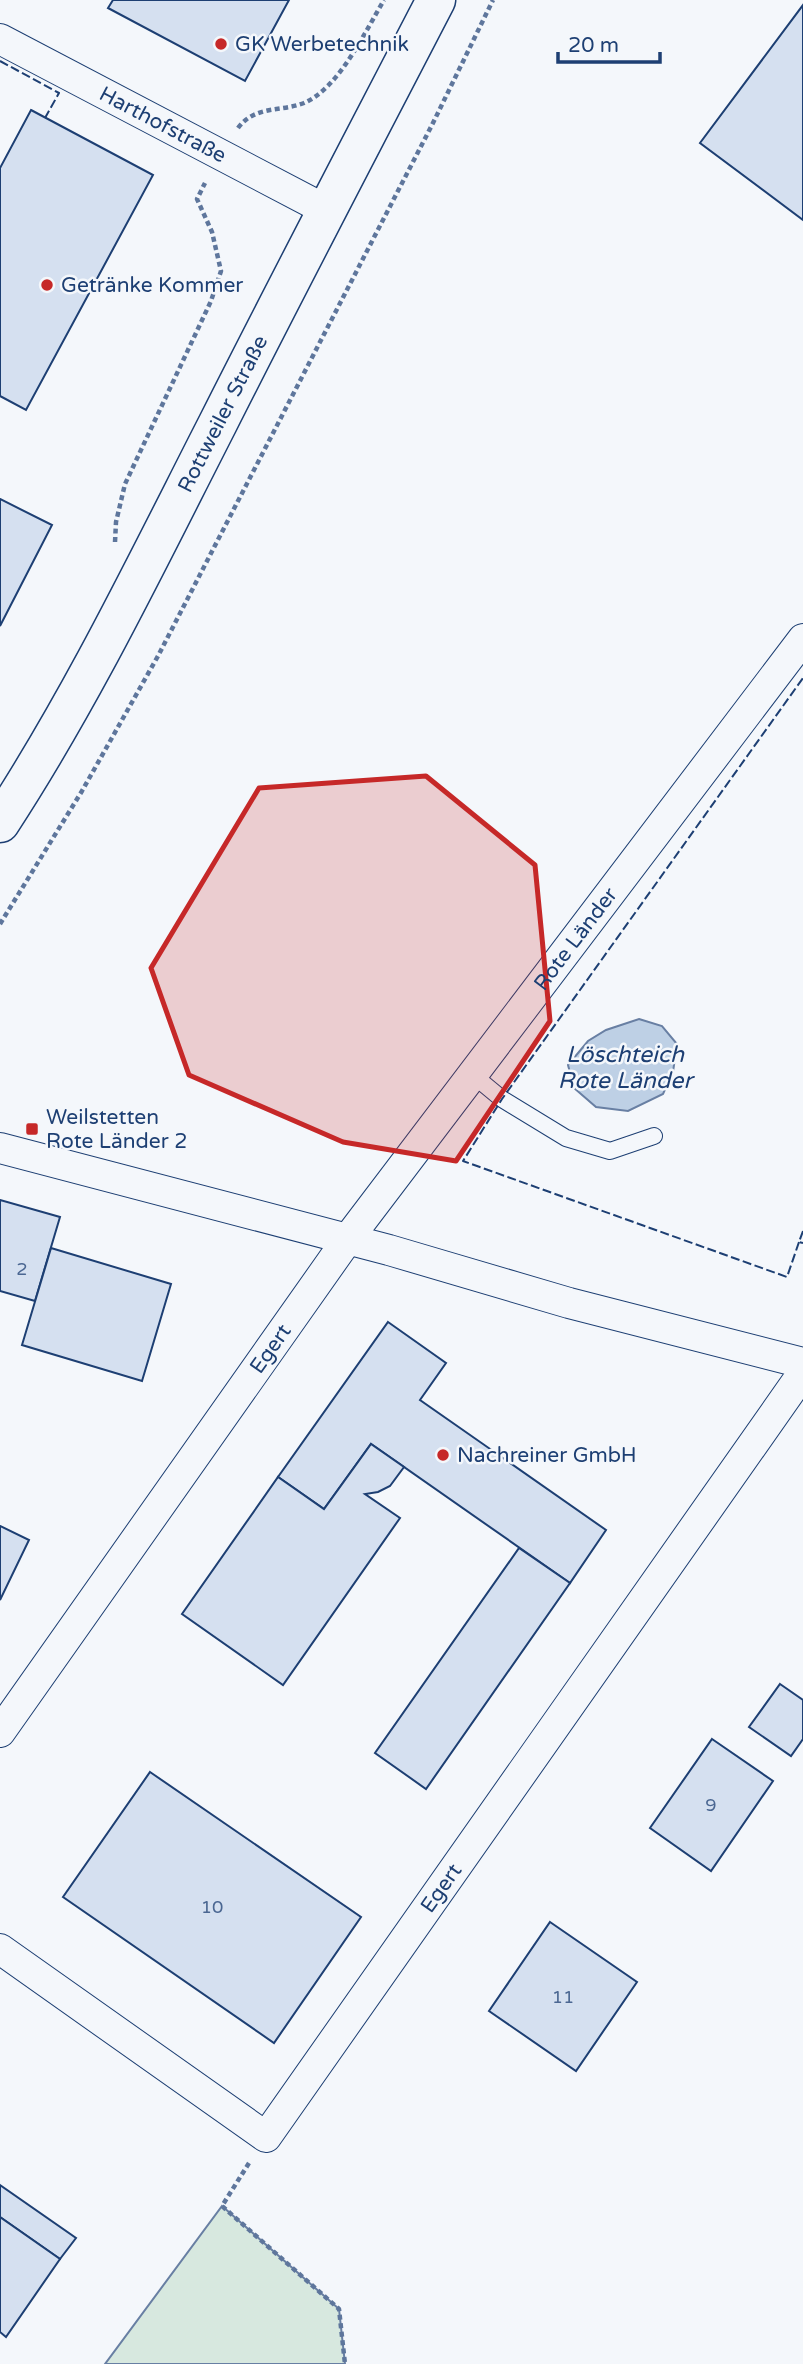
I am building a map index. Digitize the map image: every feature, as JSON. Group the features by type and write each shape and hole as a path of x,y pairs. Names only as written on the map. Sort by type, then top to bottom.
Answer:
{"main road":[{"name":"Rottweiler Straße","path":"0,823 32,774 128,601 326,210 436,0"}],"street":[{"name":"Harthofstraße","path":"0,39 326,210"},
{"name":"Rote Länder","path":"347,1240 803,639"},
{"path":"0,1148 388,1250 569,1303 803,1363"},
{"name":"Egert","path":"0,1732 347,1240"},
{"name":"Egert","path":"266,2137 803,1373"},
{"path":"0,1949 266,2137"}],"lane":[{"path":"473,1075 502,1099 566,1138 610,1151 654,1136"}],"path":[{"path":"115,545 116,522 125,484 211,302 221,271 212,232 197,199 219,155 243,122 264,110 304,103 337,79 384,0"},
{"path":"0,924 82,791 158,656 432,125 493,0"},
{"path":"266,2137 222,2206 340,2309 345,2364"}],"highlighted area":[{"path":"426,776 535,865 550,1021 456,1161 343,1142 189,1075 151,968 259,788"}],"shaded area":[{"path":"222,2206 339,2309 345,2364 105,2364"}],"water":[{"name":"Löschteich Rote Länder","path":"639,1019 662,1026 677,1044 673,1072 663,1094 628,1111 596,1107 574,1088 568,1065 588,1041 606,1030"}],"building":[{"name":"GK Werbetechnik","path":"113,0 289,0 245,81 108,8"},
{"path":"803,5 803,220 700,143"},
{"name":"Getränke Kommer","path":"31,110 153,175 26,410 0,396 0,168"},
{"path":"0,499 52,525 0,626"},
{"path":"0,1200 60,1217 35,1301 0,1291"},
{"path":"51,1248 171,1284 142,1381 22,1345"},
{"name":"Nachreiner GmbH","path":"388,1322 446,1363 420,1400 606,1530 570,1583 371,1444 324,1509 278,1477"},
{"path":"371,1444 404,1467 390,1486 365,1494 400,1518 283,1685 182,1614 278,1477 324,1509"},
{"path":"0,1526 29,1540 0,1600"},
{"path":"519,1548 570,1583 426,1789 375,1753"},
{"path":"780,1684 803,1700 803,1739 791,1756 749,1727"},
{"path":"712,1739 773,1781 711,1871 650,1828"},
{"path":"150,1772 361,1917 274,2043 63,1897"},
{"path":"550,1922 637,1982 576,2071 489,2011"},
{"path":"0,2185 76,2238 60,2259 0,2217"},
{"path":"0,2217 60,2259 6,2337 0,2332"}],"fence":[{"path":"0,61 59,93 45,118"},
{"path":"799,1242 787,1277 463,1161 502,1099 803,678"},
{"path":"803,1231 799,1242 803,1243"}],"place":[{"name":"GK Werbetechnik","path":"221,44"},
{"name":"Getränke Kommer","path":"47,285"},
{"name":"Weilstetten Rote Länder 2","path":"32,1129"},
{"name":"Nachreiner GmbH","path":"443,1455"}]}
